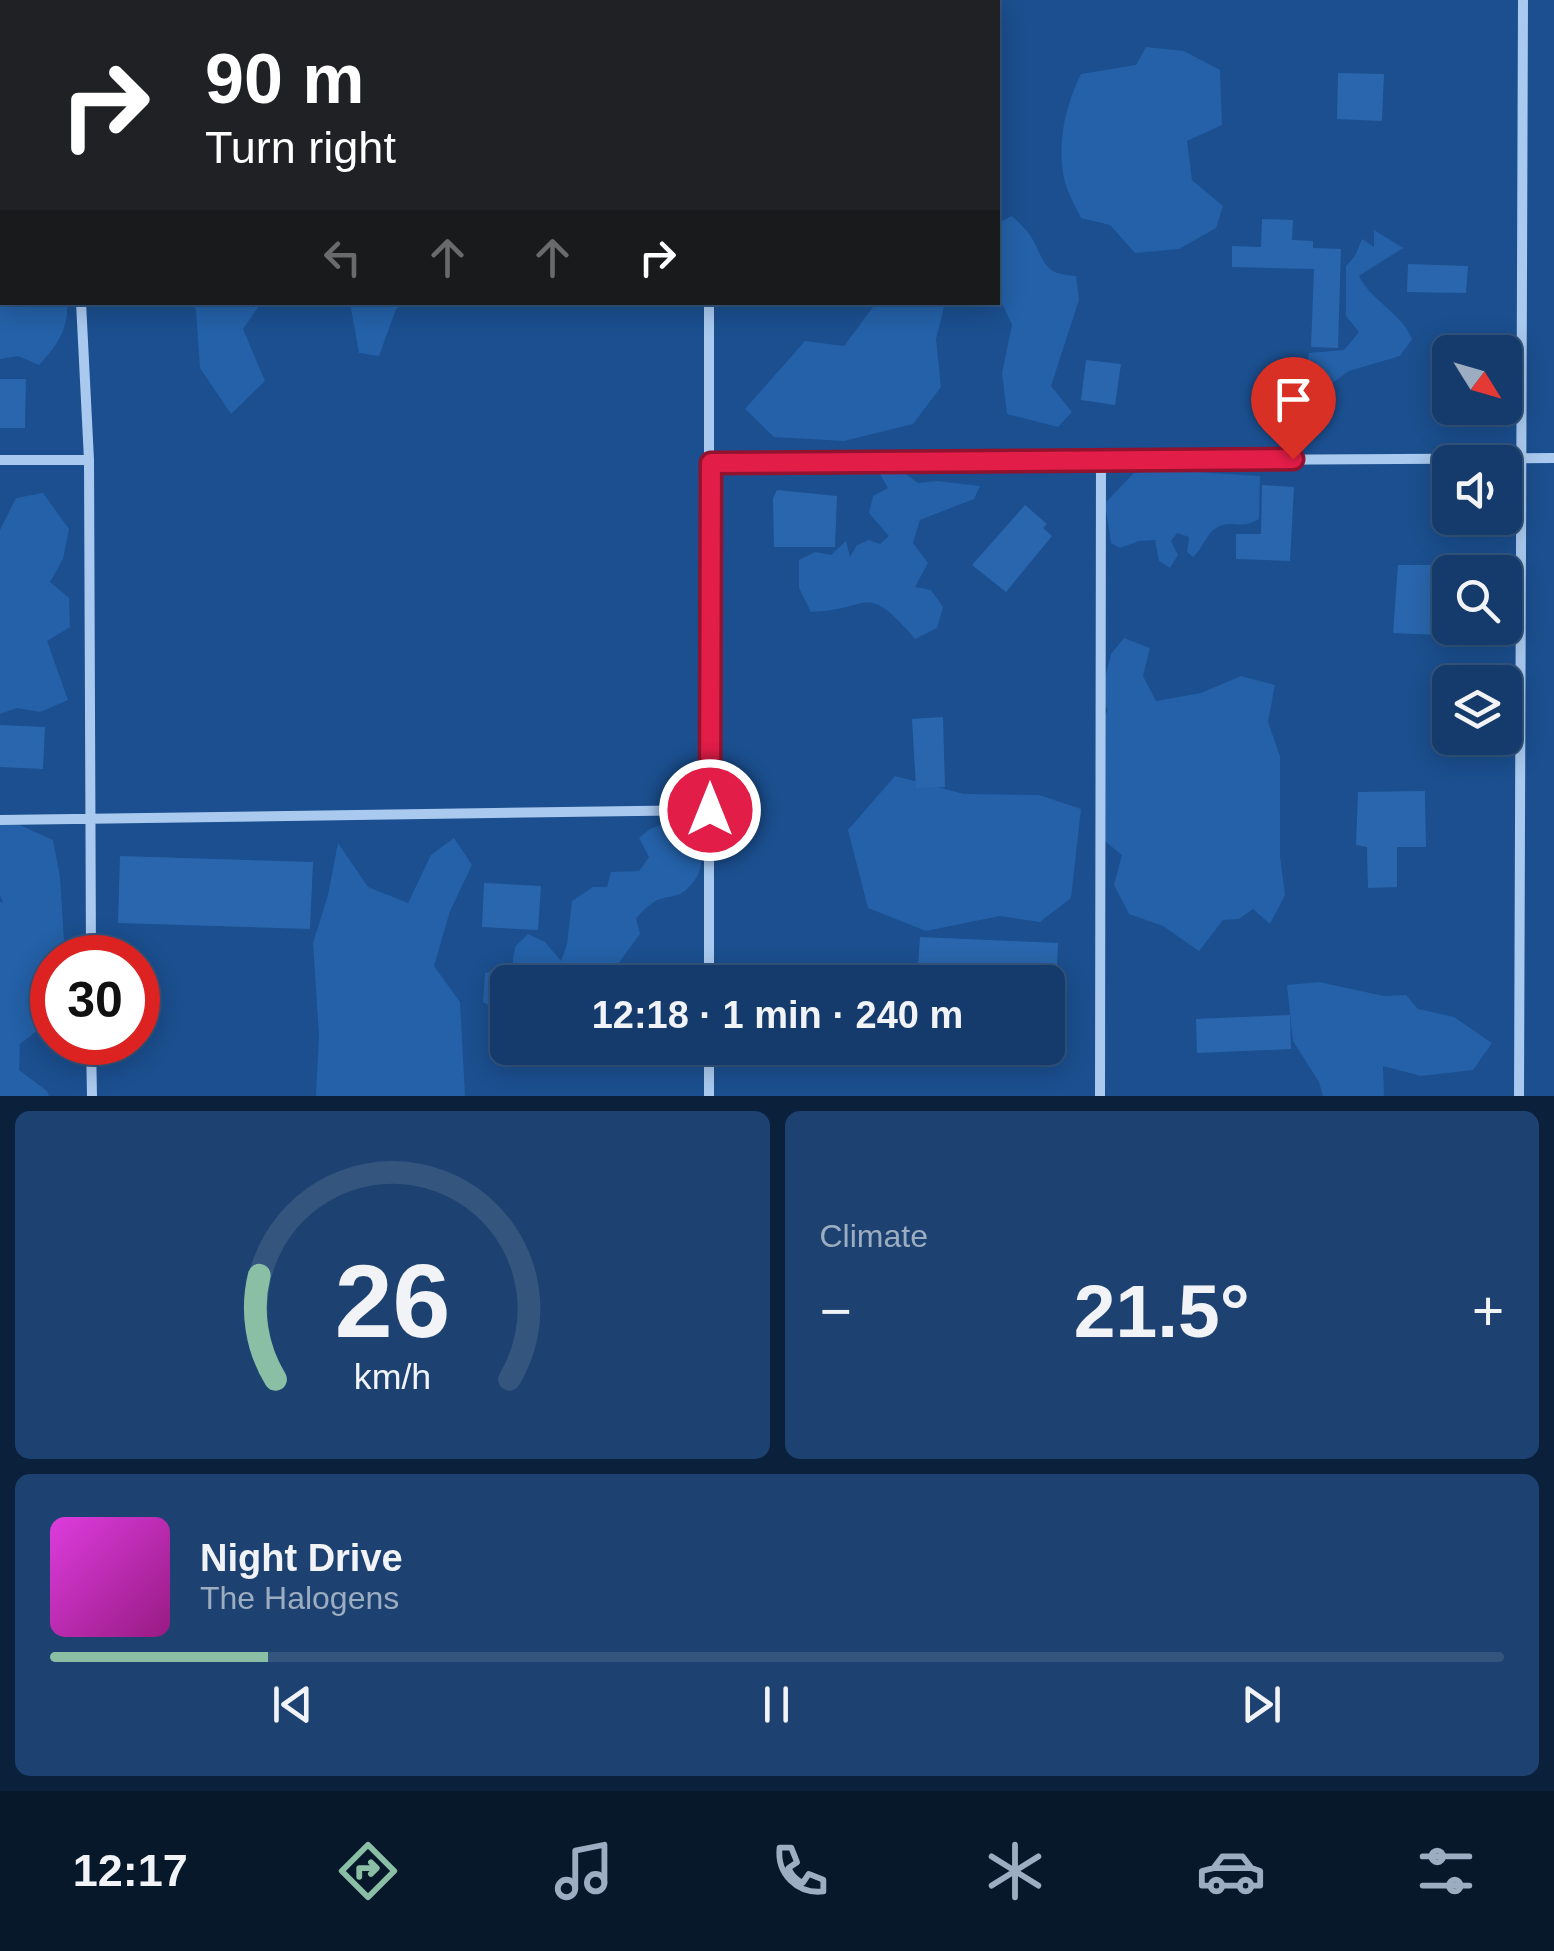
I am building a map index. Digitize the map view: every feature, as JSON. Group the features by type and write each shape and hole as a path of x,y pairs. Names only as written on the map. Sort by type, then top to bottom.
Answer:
{"street":[{"path":"1519,1096 1524,458 1522,0"},
{"path":"81,305 89,460 91,935"},
{"path":"710,305 710,965"},
{"path":"711,463 1554,458"},
{"path":"0,460 89,460"},
{"path":"1100,1096 1101,460"},
{"path":"0,820 710,810"},
{"path":"92,1065 92,1096"},
{"path":"709,1065 709,1096"}],"shaded area":[{"path":"1146,47 1184,51 1220,70 1222,125 1187,141 1192,180 1223,206 1216,228 1179,249 1135,253 1110,225 1081,218 1065,182 1062,140 1070,99 1081,74 1136,65"},
{"path":"1012,216 1030,235 1050,269 1076,276 1079,300 1051,386 1072,412 1058,427 1007,414 1002,373 1012,325 1000,298 1000,222"},
{"path":"1374,230 1403,248 1359,276 1412,339 1400,356 1349,371 1331,384 1305,379 1309,353 1344,350 1359,332 1346,316 1346,266 1362,239 1374,247"},
{"path":"0,305 67,305 60,337 39,365 18,356 0,359"},
{"path":"193,305 260,305 243,329 265,381 231,414 200,368"},
{"path":"350,305 401,305 396,309 379,356 359,353"},
{"path":"875,305 944,305 936,339 941,387 913,424 844,441 774,437 745,409 805,341 844,346"},
{"path":"899,469 918,483 980,486 974,499 920,520 913,543 928,563 915,587 931,590 943,607 937,628 915,639 876,604 811,612 799,588 799,560 815,552 831,555 846,541 850,557 857,545 869,540 880,544 889,536 869,513 873,496 888,488 880,474"},
{"path":"1165,470 1260,476 1259,519 1215,529 1193,557 1187,552 1189,537 1177,533 1171,541 1178,555 1170,568 1159,561 1155,540 1120,548 1111,543 1105,503 1134,473"},
{"path":"43,493 69,529 63,559 50,582 69,598 70,627 47,641 68,700 40,712 17,708 0,714 0,530 16,498"},
{"path":"1124,638 1150,648 1143,676 1156,701 1201,693 1241,676 1275,685 1268,722 1280,756 1280,856 1285,895 1270,924 1253,909 1239,919 1223,920 1199,951 1163,926 1129,914 1114,885 1122,855 1101,838 1103,719 1108,710 1099,701 1111,654"},
{"path":"895,776 964,794 1039,795 1081,809 1071,898 1040,922 1000,916 926,931 868,908 848,830"},
{"path":"0,816 53,840 60,877 64,935 30,935 30,1036 20,1044 19,1070 49,1096 0,1096"},
{"path":"678,818 700,851 700,869 685,891 654,902 636,918 640,934 617,965 512,965 515,947 528,934 545,942 561,961 572,901 593,887 607,887 611,872 639,871 649,857 639,838"},
{"path":"454,838 472,865 450,911 434,966 460,1002 465,1096 316,1096 319,1035 313,943 338,843 368,887 408,903 431,855"},
{"path":"490,972 490,1006 483,1002 485,973"},
{"path":"1319,982 1384,996 1406,995 1418,1009 1454,1017 1492,1043 1473,1070 1421,1076 1383,1066 1384,1096 1323,1096 1319,1082 1293,1041 1287,985"}],"building":[{"path":"1338,73 1384,74 1382,121 1337,119"},
{"path":"1262,219 1293,220 1292,240 1313,241 1313,248 1341,249 1338,348 1311,347 1314,269 1232,267 1232,246 1261,247"},
{"path":"1408,264 1468,266 1466,293 1407,292"},
{"path":"1086,360 1121,364 1115,405 1081,400"},
{"path":"0,379 26,379 25,428 0,428"},
{"path":"1262,485 1294,487 1290,561 1236,559 1236,534 1261,534"},
{"path":"777,490 837,496 835,547 774,547 773,498"},
{"path":"1025,505 1047,524 1043,528 1052,536 1006,592 972,565"},
{"path":"1398,565 1432,565 1432,635 1393,633"},
{"path":"943,717 945,787 916,788 912,719"},
{"path":"0,725 45,727 43,769 0,767"},
{"path":"1425,791 1426,847 1397,847 1397,887 1368,888 1367,847 1356,845 1358,792"},
{"path":"120,856 313,862 310,929 118,923"},
{"path":"484,883 541,886 538,930 482,927"},
{"path":"920,937 1058,943 1057,965 918,965"},
{"path":"1290,1015 1291,1049 1197,1053 1196,1019"}],"route":[{"path":"710,810 711,463 1293,459"}]}
